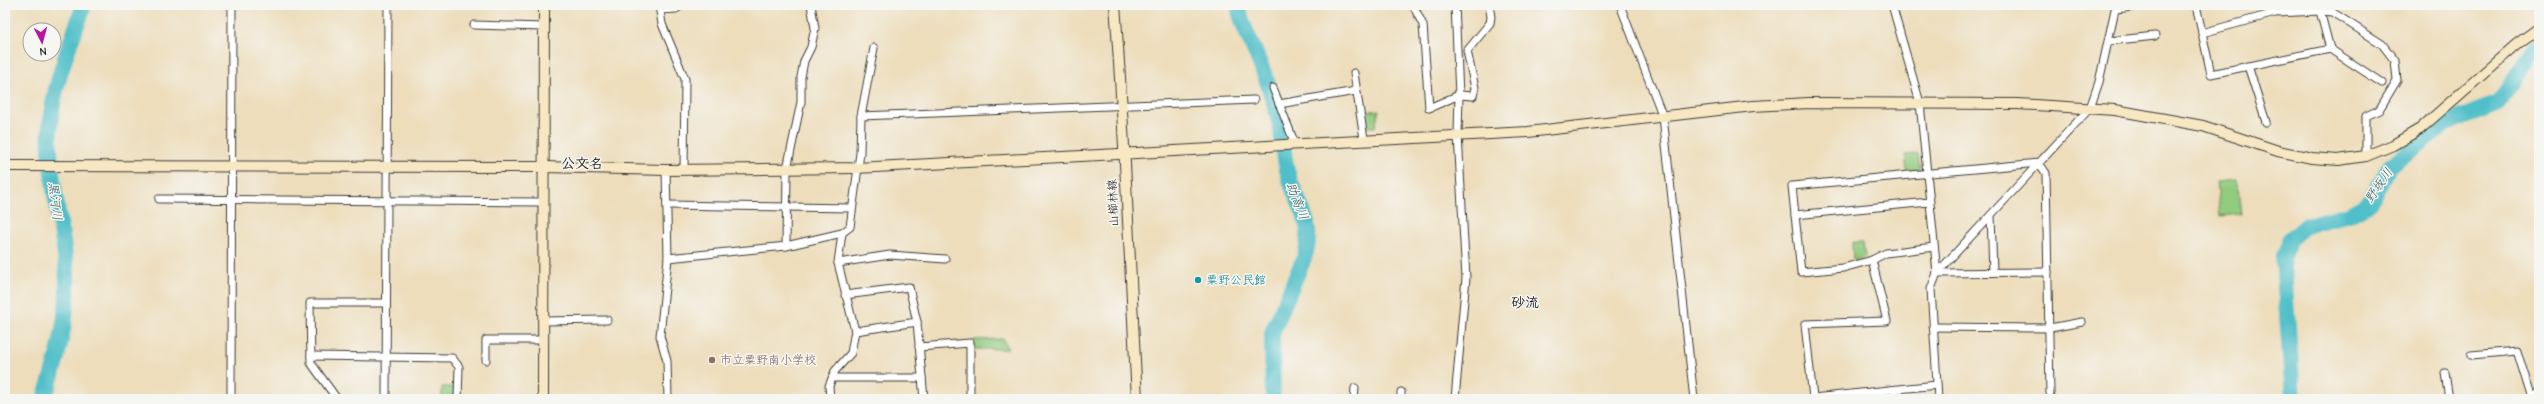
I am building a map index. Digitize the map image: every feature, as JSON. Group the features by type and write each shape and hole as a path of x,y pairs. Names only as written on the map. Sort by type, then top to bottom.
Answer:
{"street":[{"path":"231,399 232,5"},
{"path":"386,399 385,303 388,5"},
{"path":"543,399 542,202 544,5"},
{"path":"682,5 676,9 660,8 662,24 685,79 684,170"},
{"path":"786,246 787,169 801,102 800,77 815,28 811,5"},
{"name":"山櫛林線","path":"1115,5 1123,107 1123,154 1137,399"},
{"path":"1413,5 1423,25 1429,108 1459,95 1473,96 1475,91 1467,51 1490,23 1491,17 1488,5"},
{"path":"1455,5 1459,95 1458,136 1466,278 1456,399"},
{"path":"1620,5 1663,117 1694,399"},
{"path":"1892,5 1920,103 1937,273"},
{"path":"1938,399 1931,289 1937,273 2090,108 2109,42 2116,7 2148,5"},
{"path":"2196,5 2211,74 2330,49"},
{"path":"2202,33 2276,13 2320,11 2332,12 2382,44 2395,61 2397,80 2379,110 2366,116 2366,156"},
{"path":"2320,11 2330,49 2382,83"},
{"path":"474,25 543,27"},
{"path":"5,166 543,167 666,170 856,168 1123,154 1364,139 1528,132 1777,104 1920,103 2017,104 2116,110 2203,126 2278,151 2312,158 2338,160 2366,156 2393,145 2420,128 2517,44 2539,28"},
{"path":"2109,42 2155,36"},
{"path":"668,258 786,246 842,233 850,226 856,168 860,153 861,116 874,48"},
{"path":"2248,66 2266,122"},
{"path":"1354,73 1364,139"},
{"path":"1273,88 1292,144"},
{"path":"1279,104 1356,91"},
{"path":"861,116 1123,107 1254,100"},
{"path":"1934,247 1886,253 1872,260 1843,268 1801,272 1792,186 2039,163"},
{"path":"2039,163 2046,173 2050,393"},
{"path":"666,170 668,258 660,336 667,360 668,399"},
{"path":"159,199 542,202"},
{"path":"1795,215 1929,202"},
{"path":"667,205 852,208"},
{"path":"1991,215 1993,272"},
{"path":"830,399 829,386 835,371 851,353 855,331 853,316 845,295 838,263 842,233"},
{"path":"838,263 890,255 945,259"},
{"path":"1872,260 1887,321 1805,324 1813,398 1937,385"},
{"path":"1937,273 2048,272"},
{"path":"845,295 909,287 917,322 924,399"},
{"path":"337,399 311,363 310,303 385,303"},
{"path":"542,321 607,320"},
{"path":"855,331 917,322"},
{"path":"1933,327 2050,328 2082,322"},
{"path":"486,360 486,340 542,340"},
{"path":"920,347 970,343 970,399"},
{"path":"2471,355 2517,351 2532,399 2539,392"},
{"path":"311,356 452,358 459,367 458,399"},
{"path":"2445,373 2449,399"},
{"path":"832,378 922,378"},
{"path":"1354,399 1355,388"}],"green space":[{"path":"1379,110 1375,127 1366,127 1364,112"},
{"path":"1918,154 1920,170 1907,171 1905,155"},
{"path":"2237,180 2241,214 2220,216 2216,182"},
{"path":"1852,242 1863,242 1865,257 1853,261"},
{"path":"1003,339 1008,349 975,349 974,340"},
{"path":"442,387 455,387 454,399 442,399"}],"waterway":[{"name":"黒河川","path":"44,399 59,350 67,299 66,265 53,179 50,127 58,80 84,5"},
{"name":"助高川","path":"1238,5 1244,26 1264,73 1274,102 1280,124 1288,174 1304,214 1308,234 1304,258 1272,333 1273,399"},
{"name":"野坂川","path":"2293,399 2283,256 2290,239 2306,225 2349,214 2369,203 2390,166 2445,124 2498,103 2539,44"}],"place":[{"name":"粟野公民館","path":"1198,280"},
{"name":"市立粟野南小学校","path":"712,360"}],"district":[{"name":"公文名","path":"582,163"},
{"name":"砂流","path":"1525,302"}]}
